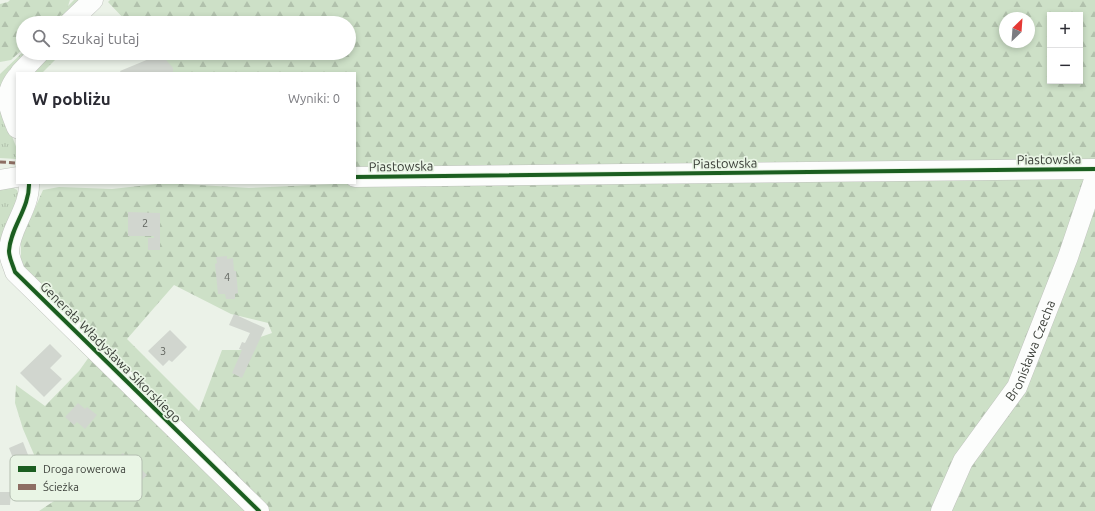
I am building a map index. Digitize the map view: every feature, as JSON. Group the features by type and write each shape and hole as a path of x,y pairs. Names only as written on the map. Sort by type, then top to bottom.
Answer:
{"street":[{"path":"76,16 93,0"},
{"path":"21,72 32,60"},
{"path":"16,78 10,87 8,96 8,106 16,126"},
{"name":"Piastowska","path":"356,177 1095,169"},
{"path":"0,172 16,173"},
{"path":"0,180 16,177"},
{"name":"Bronisława Czecha","path":"941,511 963,461 1017,387 1068,257 1095,177"},
{"name":"Generała Władysława Sikorskiego","path":"29,184 30,194 11,240 9,251 11,262 16,272 259,511"}],"green space":[{"path":"10,0 70,0 67,9 60,16 16,16 16,55 11,60 0,62 0,4"},
{"path":"74,0 81,0 65,16 58,16"},
{"path":"110,0 1095,0 1095,511 39,511 54,501 142,501 142,455 34,455 23,429 15,403 16,385 45,406 79,371 99,343 21,264 21,240 43,190 59,187 112,189 157,184 249,188 421,180 356,169 356,72 173,72 173,69 165,60 356,60 356,16 121,16 108,2","holes":["174,285 231,314 268,323 272,333 252,340 255,350 222,350 199,411 127,339"]},
{"path":"16,59 16,60 23,60 0,91 0,74"},
{"path":"43,60 55,60 43,72 31,72"},
{"path":"0,106 16,146 16,159 0,158"},
{"path":"12,187 17,190 19,195 0,242 0,189"}],"building":[{"path":"147,60 166,60 173,68 173,72 120,71"},
{"path":"128,212 160,213 160,250 148,250 148,238 154,238 154,236 128,236"},
{"path":"227,256 227,259 233,258 234,271 236,271 238,293 235,294 235,299 226,299 225,294 218,294 215,264 217,263 216,257"},
{"path":"234,314 265,328 242,378 232,373 242,350 239,349 242,342 245,343 250,333 229,325"},
{"path":"170,330 187,347 172,362 169,360 163,366 148,351"},
{"path":"50,344 62,356 50,368 62,379 44,397 20,373"},
{"path":"78,403 85,409 87,407 97,415 85,429 77,422 74,425 65,417"},
{"path":"23,442 28,455 12,455 9,448"},
{"path":"142,470 147,475 142,480"},
{"path":"0,492 10,492 10,505 0,505"}],"marked path":[{"path":"0,162 16,163"}],"cycle path":[{"path":"356,177 1095,169"},
{"path":"29,184 26,201 10,242 9,254 15,272 259,511"}]}
